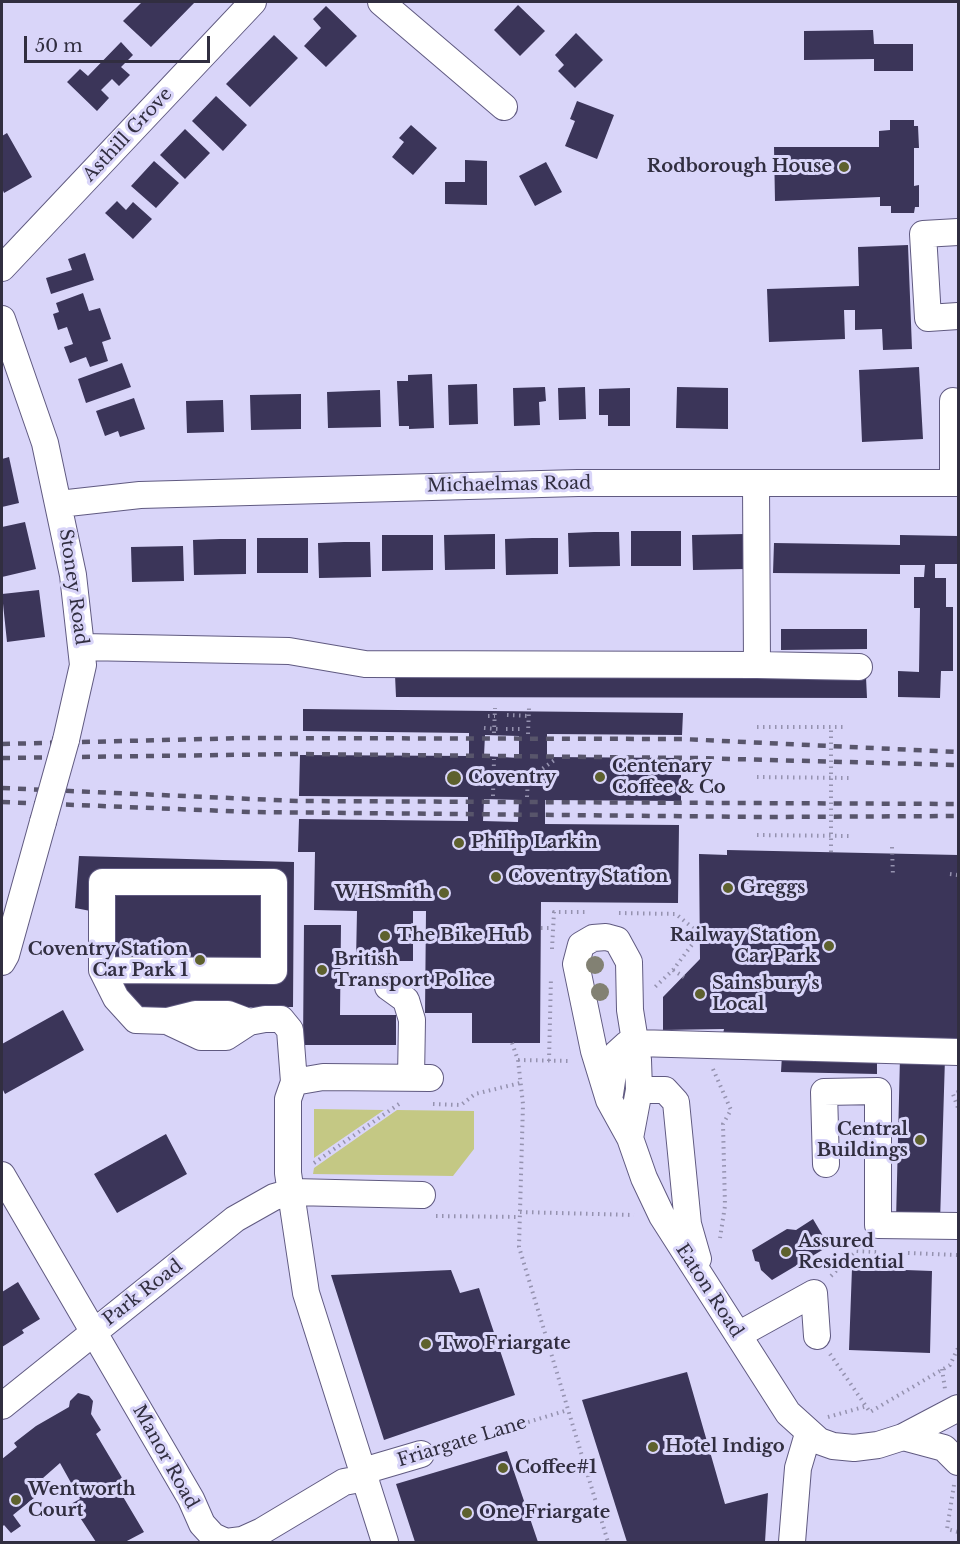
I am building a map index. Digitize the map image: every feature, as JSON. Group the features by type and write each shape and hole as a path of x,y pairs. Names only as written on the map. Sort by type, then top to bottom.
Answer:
{"street":[{"name":"Asthill Grove","path":"2,268 253,2"},
{"path":"381,2 504,107"},
{"path":"958,232 923,234 928,318 958,316"},
{"name":"Stoney Road","path":"2,319 45,443 73,574 83,656 66,740 6,955 2,962"},
{"path":"953,401 956,483"},
{"name":"Michaelmas Road","path":"59,504 140,495 578,483 956,483"},
{"path":"756,484 757,665"},
{"path":"83,656 289,651 365,664 859,667"},
{"path":"102,970 274,970 274,882 93,881 102,970 116,998 136,1020 167,1022 201,1036 226,1037 249,1022 281,1019 290,1030 294,1082 288,1099 288,1173 306,1293 385,1542"},
{"name":"Eaton Road","path":"630,1138 639,1090 636,1043 630,1010 629,962 624,948 617,940 606,937 593,938 581,945 576,964 594,1052 609,1100 630,1138 644,1178 662,1216 738,1335 803,1429"},
{"path":"294,1082 323,1077 417,1087 412,1020 406,1000 388,987"},
{"path":"609,1100 616,1054 627,1044 863,1043 902,1044 958,1052"},
{"path":"639,1090 665,1090 676,1102 688,1224 706,1285"},
{"path":"826,1164 824,1092 878,1091 878,1225 958,1226"},
{"name":"Manor Road","path":"2,1175 202,1524 213,1536 226,1542 242,1540 262,1531 344,1482 360,1479 365,1481"},
{"path":"292,1192 423,1205"},
{"name":"Park Road","path":"2,1406 235,1219 274,1197 292,1192"},
{"path":"738,1335 814,1293 817,1336"},
{"path":"792,1542 803,1429 833,1446 854,1448 878,1445 903,1437 958,1408"},
{"path":"903,1437 944,1448 958,1461"},
{"name":"Friargate Lane","path":"365,1481 370,1469 421,1455"}],"path":[{"path":"494,733 495,708"},
{"path":"528,734 529,708"},
{"path":"507,715 529,716"},
{"path":"488,716 495,716"},
{"path":"757,727 847,728"},
{"path":"484,728 499,729"},
{"path":"831,728 831,852"},
{"path":"506,729 521,729"},
{"path":"493,796 494,759"},
{"path":"527,797 528,779 556,759"},
{"path":"757,777 849,778"},
{"path":"757,835 849,836"},
{"path":"892,847 893,877"},
{"path":"950,874 958,875"},
{"path":"541,928 553,928"},
{"path":"649,993 673,970 700,934"},
{"path":"673,970 684,977"},
{"path":"512,1043 518,1060 523,1104 519,1247 608,1542"},
{"path":"518,1060 582,1062"},
{"path":"710,1062 731,1110 723,1124 725,1206 718,1246"},
{"path":"430,1104 461,1105 475,1094 520,1083"},
{"path":"292,1192 314,1163 400,1103 417,1087"},
{"path":"958,1092 953,1094 958,1108"},
{"path":"423,1205 520,1217"},
{"path":"520,1212 662,1216"},
{"path":"814,1293 856,1251 879,1252"},
{"path":"902,1253 958,1255"},
{"path":"863,1399 870,1412 950,1365 958,1348"},
{"path":"803,1429 867,1406"},
{"name":"Friargate Lane","path":"421,1455 568,1410"},
{"path":"958,1461 947,1529 958,1532"}],"green space":[{"path":"314,1109 384,1110 314,1158"},
{"path":"397,1110 474,1111 474,1149 453,1176 313,1174 314,1168"}],"building":[{"path":"142,2 195,2 151,47 123,21"},
{"path":"518,5 545,31 520,56 494,30"},
{"path":"326,6 357,36 326,67 304,46 321,28 313,19"},
{"path":"873,30 874,44 913,44 913,71 874,71 874,59 804,60 804,31"},
{"path":"576,33 603,60 575,88 558,71 564,65 555,55"},
{"path":"274,35 298,58 250,107 226,84"},
{"path":"121,42 133,55 121,67 130,75 119,86 112,79 101,90 109,98 97,111 67,82 80,69 88,76"},
{"path":"216,96 247,125 223,151 192,121"},
{"path":"577,101 614,115 597,159 565,146 575,121 570,119"},
{"name":"Rodborough House","path":"890,120 914,120 914,126 918,126 919,148 914,148 914,186 919,185 919,207 915,207 914,213 891,213 891,206 880,206 880,197 775,201 774,147 879,147 879,131 890,130"},
{"path":"411,125 437,148 413,175 392,157 404,142 399,138"},
{"path":"185,129 210,153 185,179 160,155"},
{"path":"7,133 32,177 4,193 2,188 2,136"},
{"path":"465,160 487,161 487,205 445,204 445,182 465,182"},
{"path":"154,161 179,183 156,208 131,186"},
{"path":"546,162 562,192 535,206 519,176"},
{"path":"117,201 126,210 133,202 152,219 133,239 105,213"},
{"path":"908,245 912,349 883,350 882,329 855,330 855,310 844,310 845,339 769,342 767,289 859,286 858,247"},
{"path":"85,253 94,280 51,294 46,278 72,270 68,259"},
{"path":"83,293 89,311 100,308 111,339 102,342 108,361 90,367 86,357 70,363 64,347 73,344 67,327 58,330 53,314 59,312 56,303"},
{"path":"122,363 131,387 86,403 78,379"},
{"path":"919,367 923,439 862,442 859,370"},
{"path":"432,374 434,428 409,429 409,426 399,426 397,381 408,381 408,375"},
{"path":"477,384 478,424 449,425 448,385"},
{"path":"545,387 546,401 539,402 540,425 514,426 513,388"},
{"path":"585,387 586,419 559,420 558,388"},
{"path":"677,387 728,388 728,429 676,428"},
{"path":"630,388 630,426 608,426 608,415 599,415 599,389"},
{"path":"380,390 381,427 328,428 327,392"},
{"path":"301,394 301,429 251,430 250,395"},
{"path":"134,398 145,429 120,437 118,431 105,436 96,411"},
{"path":"223,400 224,432 187,433 186,401"},
{"path":"9,457 19,503 2,507 2,459"},
{"path":"25,522 36,569 2,577 2,527"},
{"path":"631,531 681,531 681,566 631,566"},
{"path":"619,532 620,566 569,567 568,533"},
{"path":"495,534 495,569 445,570 444,535"},
{"path":"745,534 745,569 693,570 692,535"},
{"path":"382,535 433,535 433,570 382,571"},
{"path":"900,535 958,536 958,564 935,564 935,578 946,578 946,607 953,607 953,671 941,671 940,698 898,697 898,671 919,672 920,608 914,608 914,577 924,577 925,565 900,565 900,574 773,573 774,543 900,545"},
{"path":"257,538 308,538 308,573 257,573"},
{"path":"558,538 558,574 506,575 505,539"},
{"path":"246,539 246,574 194,575 193,540"},
{"path":"370,542 371,577 319,578 318,543"},
{"path":"183,546 184,581 132,582 131,547"},
{"path":"39,590 45,637 7,642 2,594"},
{"path":"781,629 867,629 867,649 781,650"},
{"path":"395,675 866,677 867,698 396,697"},
{"name":"Coventry Station","path":"303,709 683,713 682,735 547,734 547,757 681,758 681,801 545,800 545,824 679,825 678,903 541,902 540,1043 472,1043 472,1013 425,1013 426,911 413,911 413,961 356,961 357,911 314,910 315,852 298,852 299,819 468,821 468,797 299,796 300,755 469,756 469,733 303,731","holes":["485,735 519,736 519,758 484,756","484,799 519,800 518,822 483,821"]},
{"name":"Coventry Station","path":"727,850 958,855 958,1039 723,1034 724,1029 663,1030 663,997 700,959 699,854 727,855"},
{"name":"Coventry Station Car Park 1","path":"79,856 294,862 293,1007 105,1007 106,914 75,908"},
{"name":"British Transport Police","path":"304,925 341,925 340,1015 396,1015 396,1045 303,1045"},
{"path":"63,1010 84,1050 5,1094 2,1088 2,1044"},
{"path":"782,1055 877,1056 877,1074 781,1072"},
{"name":"Central Buildings","path":"900,1057 945,1058 940,1222 896,1221"},
{"path":"166,1134 187,1174 117,1213 94,1174"},
{"name":"Assured Residential","path":"813,1219 829,1246 772,1280 761,1270 759,1262 755,1261 752,1250 787,1229 796,1230"},
{"path":"852,1268 932,1271 930,1353 849,1350"},
{"name":"Two Friargate","path":"451,1270 460,1293 479,1288 515,1395 384,1440 331,1275"},
{"path":"18,1282 40,1319 22,1330 24,1333 2,1347 2,1292"},
{"name":"Hotel Indigo","path":"687,1372 725,1504 768,1493 765,1542 627,1542 582,1400"},
{"path":"78,1393 89,1396 93,1401 91,1414 101,1430 96,1434 121,1476 128,1491 122,1495 144,1532 125,1542 96,1542 69,1505 80,1499 60,1463 43,1478 50,1485 13,1515 21,1526 11,1533 4,1525 2,1527 2,1459 17,1447 14,1443 36,1426 69,1407 70,1401"},
{"name":"One Friargate","path":"507,1451 538,1542 415,1542 396,1484"}],"railway":[{"path":"2,744 246,738 682,739 958,752"},
{"path":"2,758 298,754 695,758 958,765"},
{"path":"2,788 297,801 958,804"},
{"path":"2,802 251,812 765,817 958,816"}],"place":[{"name":"Rodborough House","path":"844,167"},
{"name":"Centenary Coffee & Co","path":"600,777"},
{"name":"Coventry","path":"454,778"},
{"name":"Philip Larkin","path":"459,843"},
{"name":"Coventry Station","path":"496,877"},
{"name":"Greggs","path":"728,888"},
{"name":"WHSmith","path":"444,893"},
{"name":"The Bike Hub","path":"385,936"},
{"name":"Railway Station Car Park","path":"829,946"},
{"name":"Coventry Station Car Park 1","path":"200,960"},
{"name":"British Transport Police","path":"322,970"},
{"name":"Sainsbury's Local","path":"700,994"},
{"name":"Central Buildings","path":"920,1140"},
{"name":"Assured Residential","path":"786,1252"},
{"name":"Two Friargate","path":"426,1344"},
{"name":"Hotel Indigo","path":"653,1447"},
{"name":"Coffee#1","path":"503,1468"},
{"name":"Wentworth Court","path":"16,1500"},
{"name":"One Friargate","path":"467,1513"}]}
